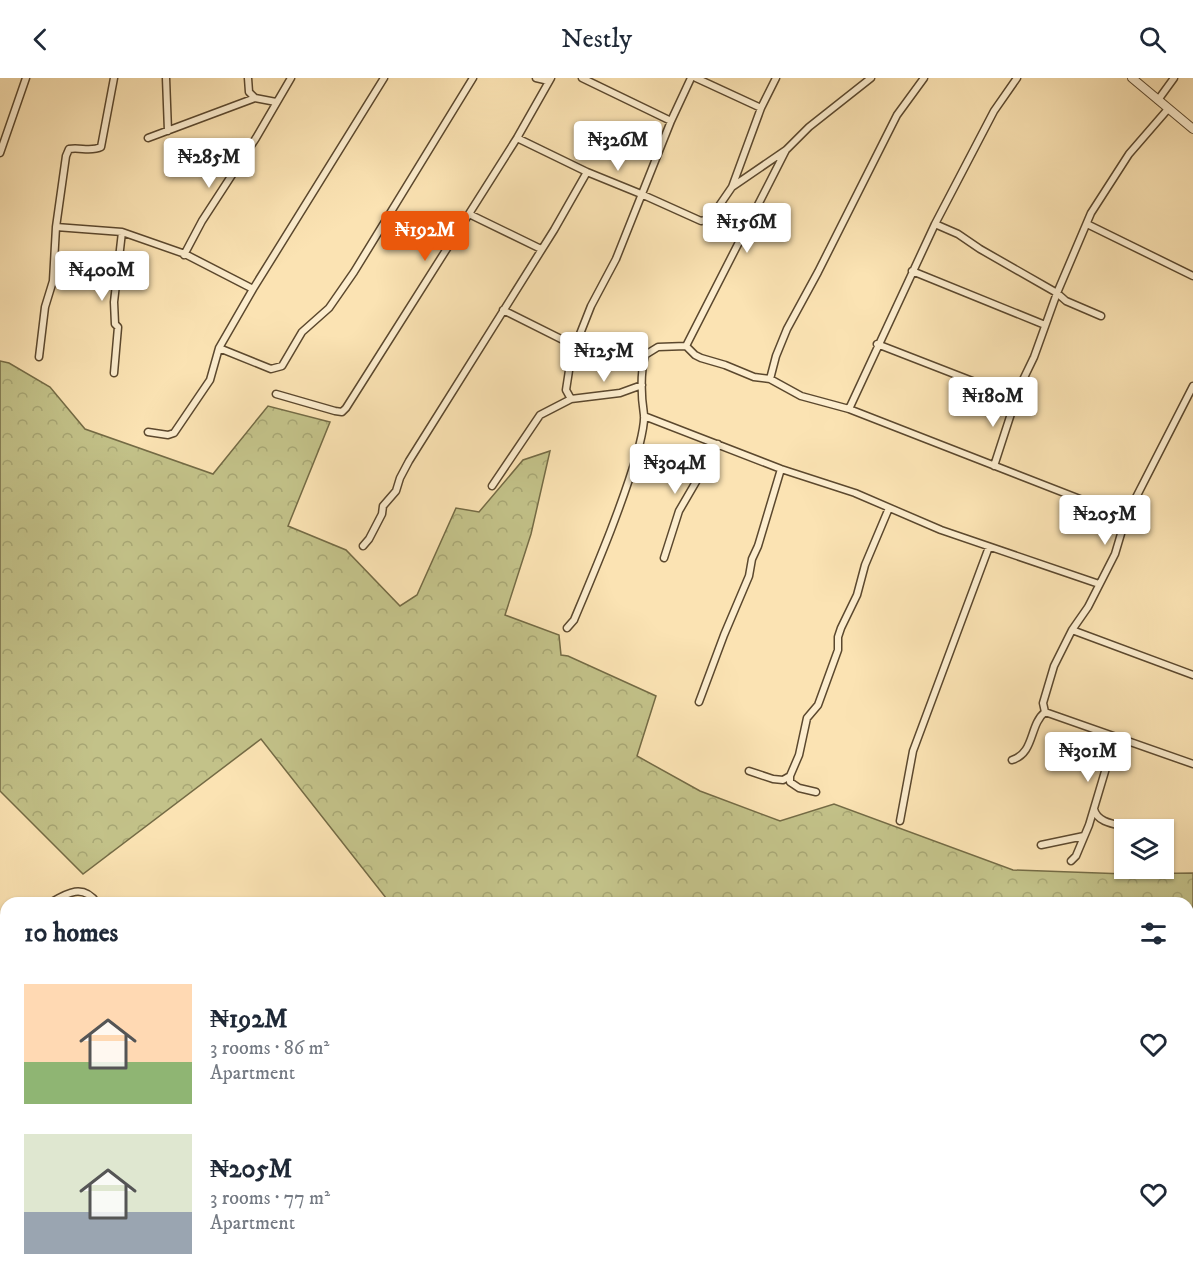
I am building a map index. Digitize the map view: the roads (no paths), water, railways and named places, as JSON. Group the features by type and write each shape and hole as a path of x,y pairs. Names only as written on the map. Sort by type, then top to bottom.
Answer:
{"street":[{"path":"0,153 26,78"},
{"path":"39,357 45,308 53,281 56,226 66,156 69,149 91,150 102,147 114,78"},
{"path":"166,78 168,131"},
{"path":"249,78 249,92 255,98"},
{"path":"184,255 202,221 256,138 291,78"},
{"path":"148,432 168,435 177,430 210,380 219,348 253,289 384,78"},
{"path":"219,348 271,369 282,366 302,332 328,308 354,272 473,78"},
{"path":"276,394 335,411 342,412 346,408 517,138 550,79 536,78"},
{"path":"582,78 671,121"},
{"path":"571,399 566,390 575,346 591,306 616,259 671,121 693,78 761,108"},
{"path":"517,138 586,172 701,221 707,221 732,187 761,108 776,78"},
{"path":"732,187 786,150 809,127 872,78"},
{"path":"770,379 787,329 897,116 924,78"},
{"path":"849,410 877,344 934,224 994,111 1017,78"},
{"path":"1132,78 1193,129"},
{"path":"1158,100 1174,78"},
{"path":"148,138 255,98 276,102"},
{"path":"994,466 1016,398 1096,202 1129,154 1168,109"},
{"path":"686,346 786,150"},
{"path":"363,546 382,514 382,506 396,491 409,461 541,249 586,172"},
{"path":"469,214 541,249"},
{"path":"934,224 958,234 1057,293 1066,301 1101,316"},
{"path":"1087,224 1193,276"},
{"path":"56,226 122,232 184,255 253,289"},
{"path":"114,374 118,327 115,324 114,302 122,232"},
{"path":"912,271 1045,325"},
{"path":"503,310 575,346"},
{"path":"877,344 1016,398"},
{"path":"567,628 574,620 620,507 638,451 644,416 641,398 645,355 665,346 686,346 701,358 754,377 770,379 801,396 849,410 1126,517"},
{"path":"492,486 540,415 571,399 620,393 642,385"},
{"path":"1045,712 1043,703 1054,666 1072,630 1088,607 1114,554 1126,517 1193,386"},
{"path":"644,416 781,468 855,493 941,530 1099,584"},
{"path":"664,558 679,511 718,444"},
{"path":"699,702 749,576 752,559 781,468"},
{"path":"816,792 793,784 790,782 790,776 799,755 807,718 818,705 838,650 841,628 857,595 865,565 889,508"},
{"path":"900,822 913,751 988,547"},
{"path":"1072,630 1193,675"},
{"path":"1045,712 1193,764"},
{"path":"1012,760 1024,754 1040,717 1045,712"},
{"path":"1071,861 1076,856 1089,825 1115,738"},
{"path":"749,771 773,779 783,780 790,776"},
{"path":"1094,808 1095,814 1100,818 1114,823"},
{"path":"1041,845 1084,836"},
{"path":"60,897 75,891 93,897"}]}
